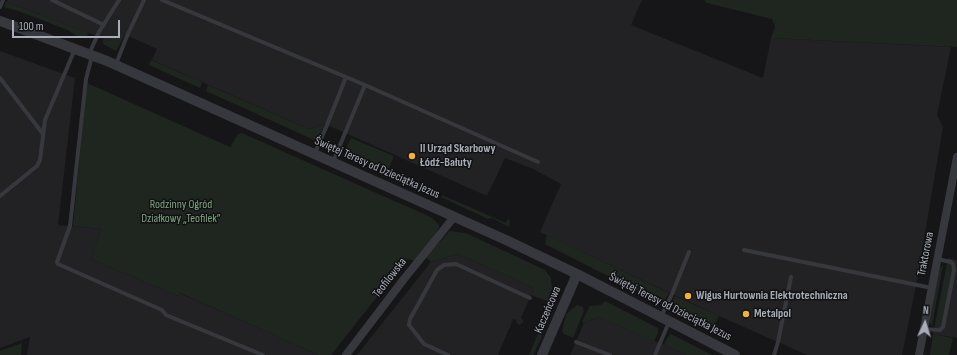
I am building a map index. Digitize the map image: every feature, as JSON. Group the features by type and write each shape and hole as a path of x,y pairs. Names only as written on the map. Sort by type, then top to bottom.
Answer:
{"street":[{"name":"Świętej Teresy od Dzieciątka Jezus","path":"0,21 115,65 454,217 577,274 735,355"},
{"name":"Traktorowa","path":"919,355 957,157"},
{"name":"Teofilowska","path":"346,355 454,217"},
{"name":"Kaczeńcowa","path":"542,355 577,274"}],"lane":[{"path":"0,7 3,0"},
{"path":"52,0 105,23"},
{"path":"119,0 97,36 90,55 70,226 57,262 58,264 162,310 166,315 263,355"},
{"path":"115,65 144,0"},
{"path":"162,0 365,85 538,162"},
{"path":"0,196 37,166 40,160 45,120 75,49"},
{"path":"314,154 346,77"},
{"path":"0,78 43,135"},
{"path":"332,162 365,85"},
{"path":"744,250 932,288"},
{"path":"655,355 672,294 689,252"},
{"path":"924,329 940,330 943,327 953,276 953,264 951,262 937,259"},
{"path":"448,355 424,344 409,325 410,319 437,270 444,265 456,264 530,298"},
{"path":"774,355 791,277"},
{"path":"576,342 610,355"}],"shaded area":[{"path":"8,0 642,0 631,25 763,78 771,38 951,47 937,115 943,127 917,280 902,355 807,355 719,316 540,232 561,184 533,169 505,158 487,196 325,124 309,129 152,60 157,49 115,30 110,41 7,2"},
{"path":"0,51 75,78 58,225 101,229 91,259 178,296 179,293 318,355 27,355 30,337 0,348"},
{"path":"458,254 534,288 521,318 523,322 519,325 516,320 513,319 498,355 357,355 431,262"},
{"path":"948,258 957,260 957,338 933,334"},
{"path":"598,317 686,355 570,355 584,323"}],"green space":[{"path":"704,0 957,0 957,47 771,38 775,27 772,19 707,3"},
{"path":"6,1 89,33 85,38 75,35 68,30 4,7"},
{"path":"115,30 125,34 116,51 103,44 104,39 110,41"},
{"path":"151,60 202,82 200,88 149,65"},
{"name":"Rodzinny Ogród Działkowy „Teofilek”","path":"87,83 230,147 238,134 242,133 431,217 439,225 439,227 434,237 415,261 407,259 331,355 318,355 180,293 178,296 91,259 101,229 73,226"},
{"path":"208,85 309,129 325,124 321,132 314,140 206,91"},
{"path":"351,138 394,156 387,173 344,153"},
{"path":"442,195 506,223 508,218 510,222 509,227 492,218 488,219 441,197"},
{"path":"450,231 466,233 545,270 551,278 552,295 549,302 531,295 534,288 458,254 431,262 425,257"},
{"path":"547,235 669,293 661,303 545,244"},
{"path":"947,264 952,270 942,324 937,328 935,327"},
{"path":"943,265 932,326 929,322 939,269"},
{"path":"675,296 719,316 713,329 672,308 672,302"},
{"path":"605,301 658,328 658,333 654,341 598,317 584,323 582,322 590,306 601,305"},
{"path":"577,305 583,307 584,311 573,338 564,334 562,331 566,314"},
{"path":"547,312 549,320 534,354 529,355"},
{"path":"671,334 712,355 686,355 664,345 667,338"},
{"path":"933,334 953,338 949,355 930,355"},
{"path":"22,343 21,355 0,355 0,351"}],"place":[{"name":"II Urząd Skarbowy Łódź-Bałuty","path":"412,156"},
{"name":"Wigus Hurtownia Elektrotechniczna","path":"688,296"},
{"name":"Metalpol","path":"746,314"}]}
